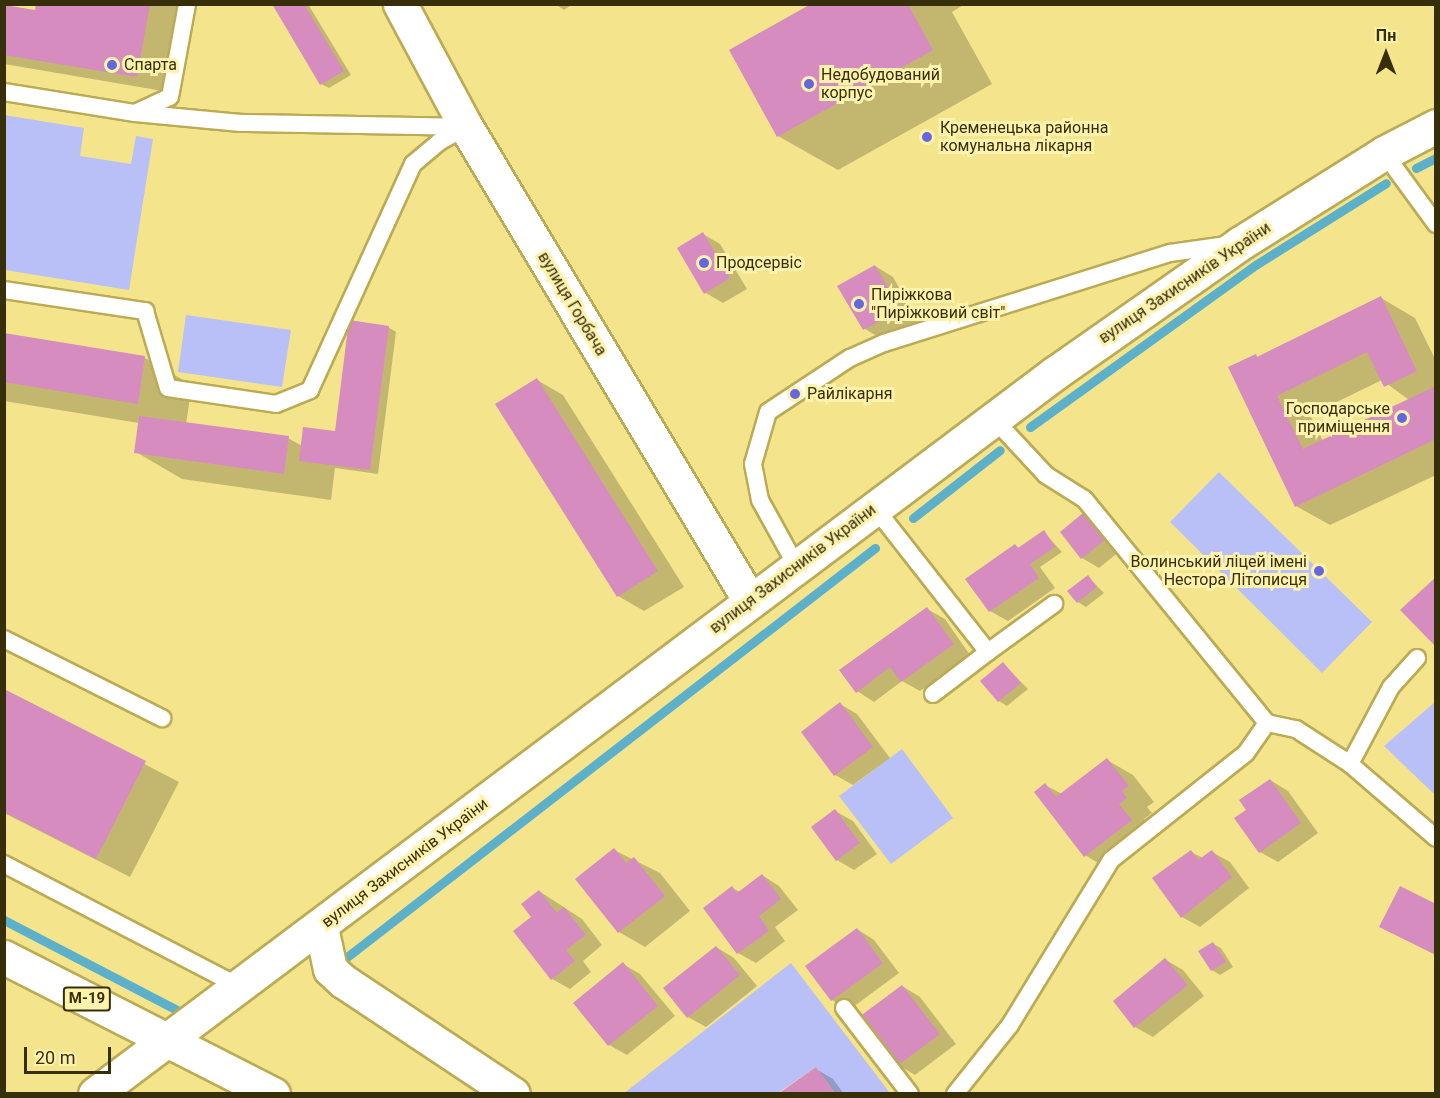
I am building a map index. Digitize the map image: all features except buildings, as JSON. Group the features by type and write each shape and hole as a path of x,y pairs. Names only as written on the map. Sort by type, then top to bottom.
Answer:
{"main road":[{"name":"вулиця Горбача","path":"400,4 466,126 750,601"},
{"name":"вулиця Захисників України","path":"95,1094 170,1041 994,418 1239,244 1384,153 1436,126"},
{"path":"321,927 330,969 343,981 513,1094"},
{"name":"М-19","path":"4,957 273,1094"}],"lane":[{"path":"135,113 170,97 187,4"},
{"path":"4,92 135,113 241,123 466,126"},
{"path":"4,290 145,311 168,388 276,404 310,390 413,165 439,142 466,126"},
{"path":"1384,153 1436,224"},
{"path":"797,567 760,500 753,464 768,412 850,358 884,343 1170,253 1239,244"},
{"path":"994,418 1046,475 1084,499 1267,723 1296,729 1350,764 1436,838"},
{"path":"875,508 988,652"},
{"path":"933,694 1054,604"},
{"path":"4,639 162,718"},
{"path":"1350,764 1391,687 1417,658"},
{"path":"956,1094 1010,1025 1111,860 1246,753 1267,723"},
{"path":"4,864 240,987"},
{"path":"844,1008 910,1094"}],"shaded area":[{"path":"4,115 84,128 80,156 131,164 136,136 153,139 129,290 5,270"},
{"path":"186,315 291,330 282,387 178,372"},
{"path":"1219,472 1372,622 1322,673 1170,522"},
{"path":"1435,702 1435,795 1384,746"},
{"path":"902,749 953,818 891,864 839,796"},
{"path":"791,963 890,1093 835,1093 816,1067 778,1093 623,1094"}],"waterway":[{"path":"1416,168 1436,158"},
{"path":"1030,427 1257,264 1386,183"},
{"path":"913,518 1000,450"},
{"path":"343,960 875,548"},
{"path":"4,920 177,1010"}],"place":[{"name":"Спарта","path":"112,65"},
{"name":"Недобудований корпус","path":"809,84"},
{"name":"Кременецька районна комунальна лікарня","path":"927,137"},
{"name":"Продсервіс","path":"704,263"},
{"name":"Пиріжкова \"Пиріжковий світ\"","path":"859,304"},
{"name":"Райлікарня","path":"795,394"},
{"name":"Господарське приміщення","path":"1402,418"},
{"name":"Волинський ліцей імені Нестора Літописця","path":"1319,571"}]}
